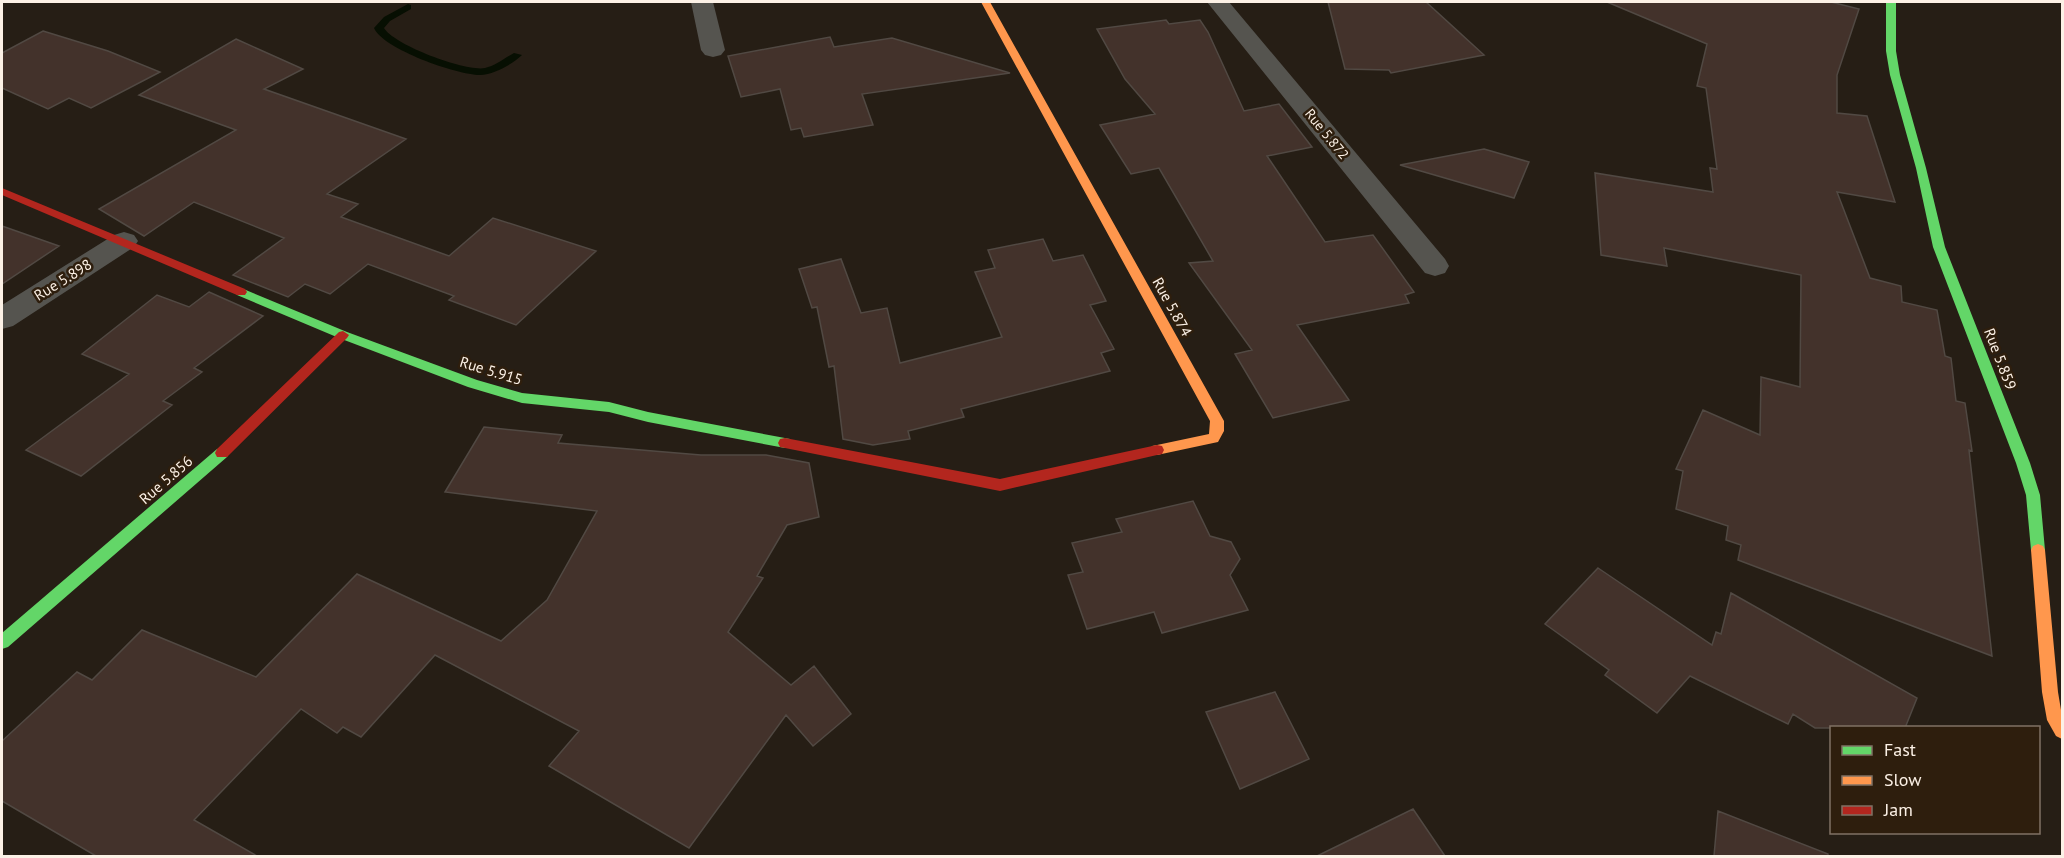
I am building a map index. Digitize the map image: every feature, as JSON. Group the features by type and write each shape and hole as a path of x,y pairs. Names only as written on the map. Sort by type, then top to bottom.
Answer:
{"street":[{"path":"702,2 713,50"},
{"name":"Rue 5.874","path":"985,2 1216,421 1217,431 1213,438 1000,485"},
{"name":"Rue 5.872","path":"1218,2 1435,266"},
{"name":"Rue 5.859","path":"1891,2 1891,51 1895,75 1939,248 2023,463 2033,495 2050,692 2055,720 2062,731"},
{"name":"Rue 5.915","path":"2,191 343,335 473,384 522,398 609,407 1000,485"},
{"name":"Rue 5.898","path":"2,319 124,241"},
{"name":"Rue 5.856","path":"2,642 238,439 343,335"}],"building":[{"path":"1328,2 1426,2 1484,55 1391,73 1389,70 1345,69"},
{"path":"1607,2 1831,2 1859,9 1837,75 1837,113 1867,116 1895,202 1837,192 1870,278 1901,286 1902,302 1937,310 1945,356 1951,358 1956,401 1965,403 1972,451 1969,450 1992,656 1738,560 1741,545 1726,540 1728,526 1676,509 1683,471 1676,469 1703,410 1760,435 1761,377 1800,387 1801,275 1664,248 1667,266 1601,255 1595,173 1713,192 1710,168 1717,169 1706,88 1697,86 1707,44"},
{"path":"1166,20 1169,24 1200,20 1208,32 1244,111 1279,104 1312,147 1267,156 1325,242 1373,235 1414,292 1405,295 1409,303 1297,325 1349,400 1273,418 1235,354 1252,350 1189,263 1213,261 1159,168 1131,174 1100,125 1155,114 1125,79 1097,29"},
{"path":"43,31 108,51 160,72 91,108 69,98 48,109 2,88 2,53"},
{"path":"830,37 834,47 892,38 1010,73 862,94 873,125 804,137 801,128 791,130 780,89 741,97 728,56"},
{"path":"236,39 303,69 264,89 406,139 327,194 358,204 341,217 449,256 493,218 596,251 516,325 449,300 454,296 368,264 330,294 305,284 288,297 233,275 284,238 194,202 144,236 99,209 236,130 139,95"},
{"path":"1484,149 1529,162 1514,198 1400,165"},
{"path":"2,226 59,246 2,284"},
{"path":"1043,239 1053,261 1083,255 1106,301 1090,305 1114,349 1101,353 1110,371 961,409 964,417 908,431 910,439 873,445 843,439 834,366 829,367 817,307 812,308 799,269 841,259 861,313 887,308 900,363 1002,337 975,272 995,268 988,250"},
{"path":"209,292 263,316 194,368 202,372 163,401 172,405 81,476 26,450 129,374 82,354 157,295 189,307"},
{"path":"484,427 562,435 558,443 701,455 766,455 809,463 819,517 787,525 757,576 763,578 728,632 791,685 814,666 851,714 813,746 786,715 689,848 549,766 579,731 435,655 361,737 343,727 337,733 301,709 194,820 257,856 96,856 2,801 2,741 77,672 92,680 142,630 256,677 357,574 501,641 547,600 597,511 445,492"},
{"path":"1193,501 1210,536 1231,542 1240,559 1230,575 1248,610 1162,633 1154,612 1087,629 1068,575 1083,572 1072,543 1122,532 1116,519"},
{"path":"1598,568 1712,645 1716,632 1721,634 1731,593 1917,698 1906,726 1815,728 1793,714 1788,724 1690,676 1657,713 1605,675 1609,670 1545,624"},
{"path":"1275,692 1309,759 1240,789 1206,712"},
{"path":"1413,809 1445,856 1317,856"},
{"path":"1718,811 1828,854 1828,856 1714,856"}],"waterway":[{"path":"408,7 387,19 379,28 381,33 417,53 449,66 477,72 492,70 517,55"}],"traffic: fast":[{"path":"1891,2 1891,51 1895,75 1921,168 1939,247 2023,463 2033,495 2038,550"},
{"path":"241,292 343,335 473,384 522,398 609,407 648,417 785,443"},
{"path":"2,642 222,453"}],"traffic: slow":[{"path":"985,2 1217,421 1217,431 1213,438 1157,450"},
{"path":"2038,550 2050,692 2055,720 2062,731"}],"traffic: jam":[{"path":"2,191 241,292"},
{"path":"222,453 343,335"},
{"path":"785,443 1000,485 1157,450"}]}
